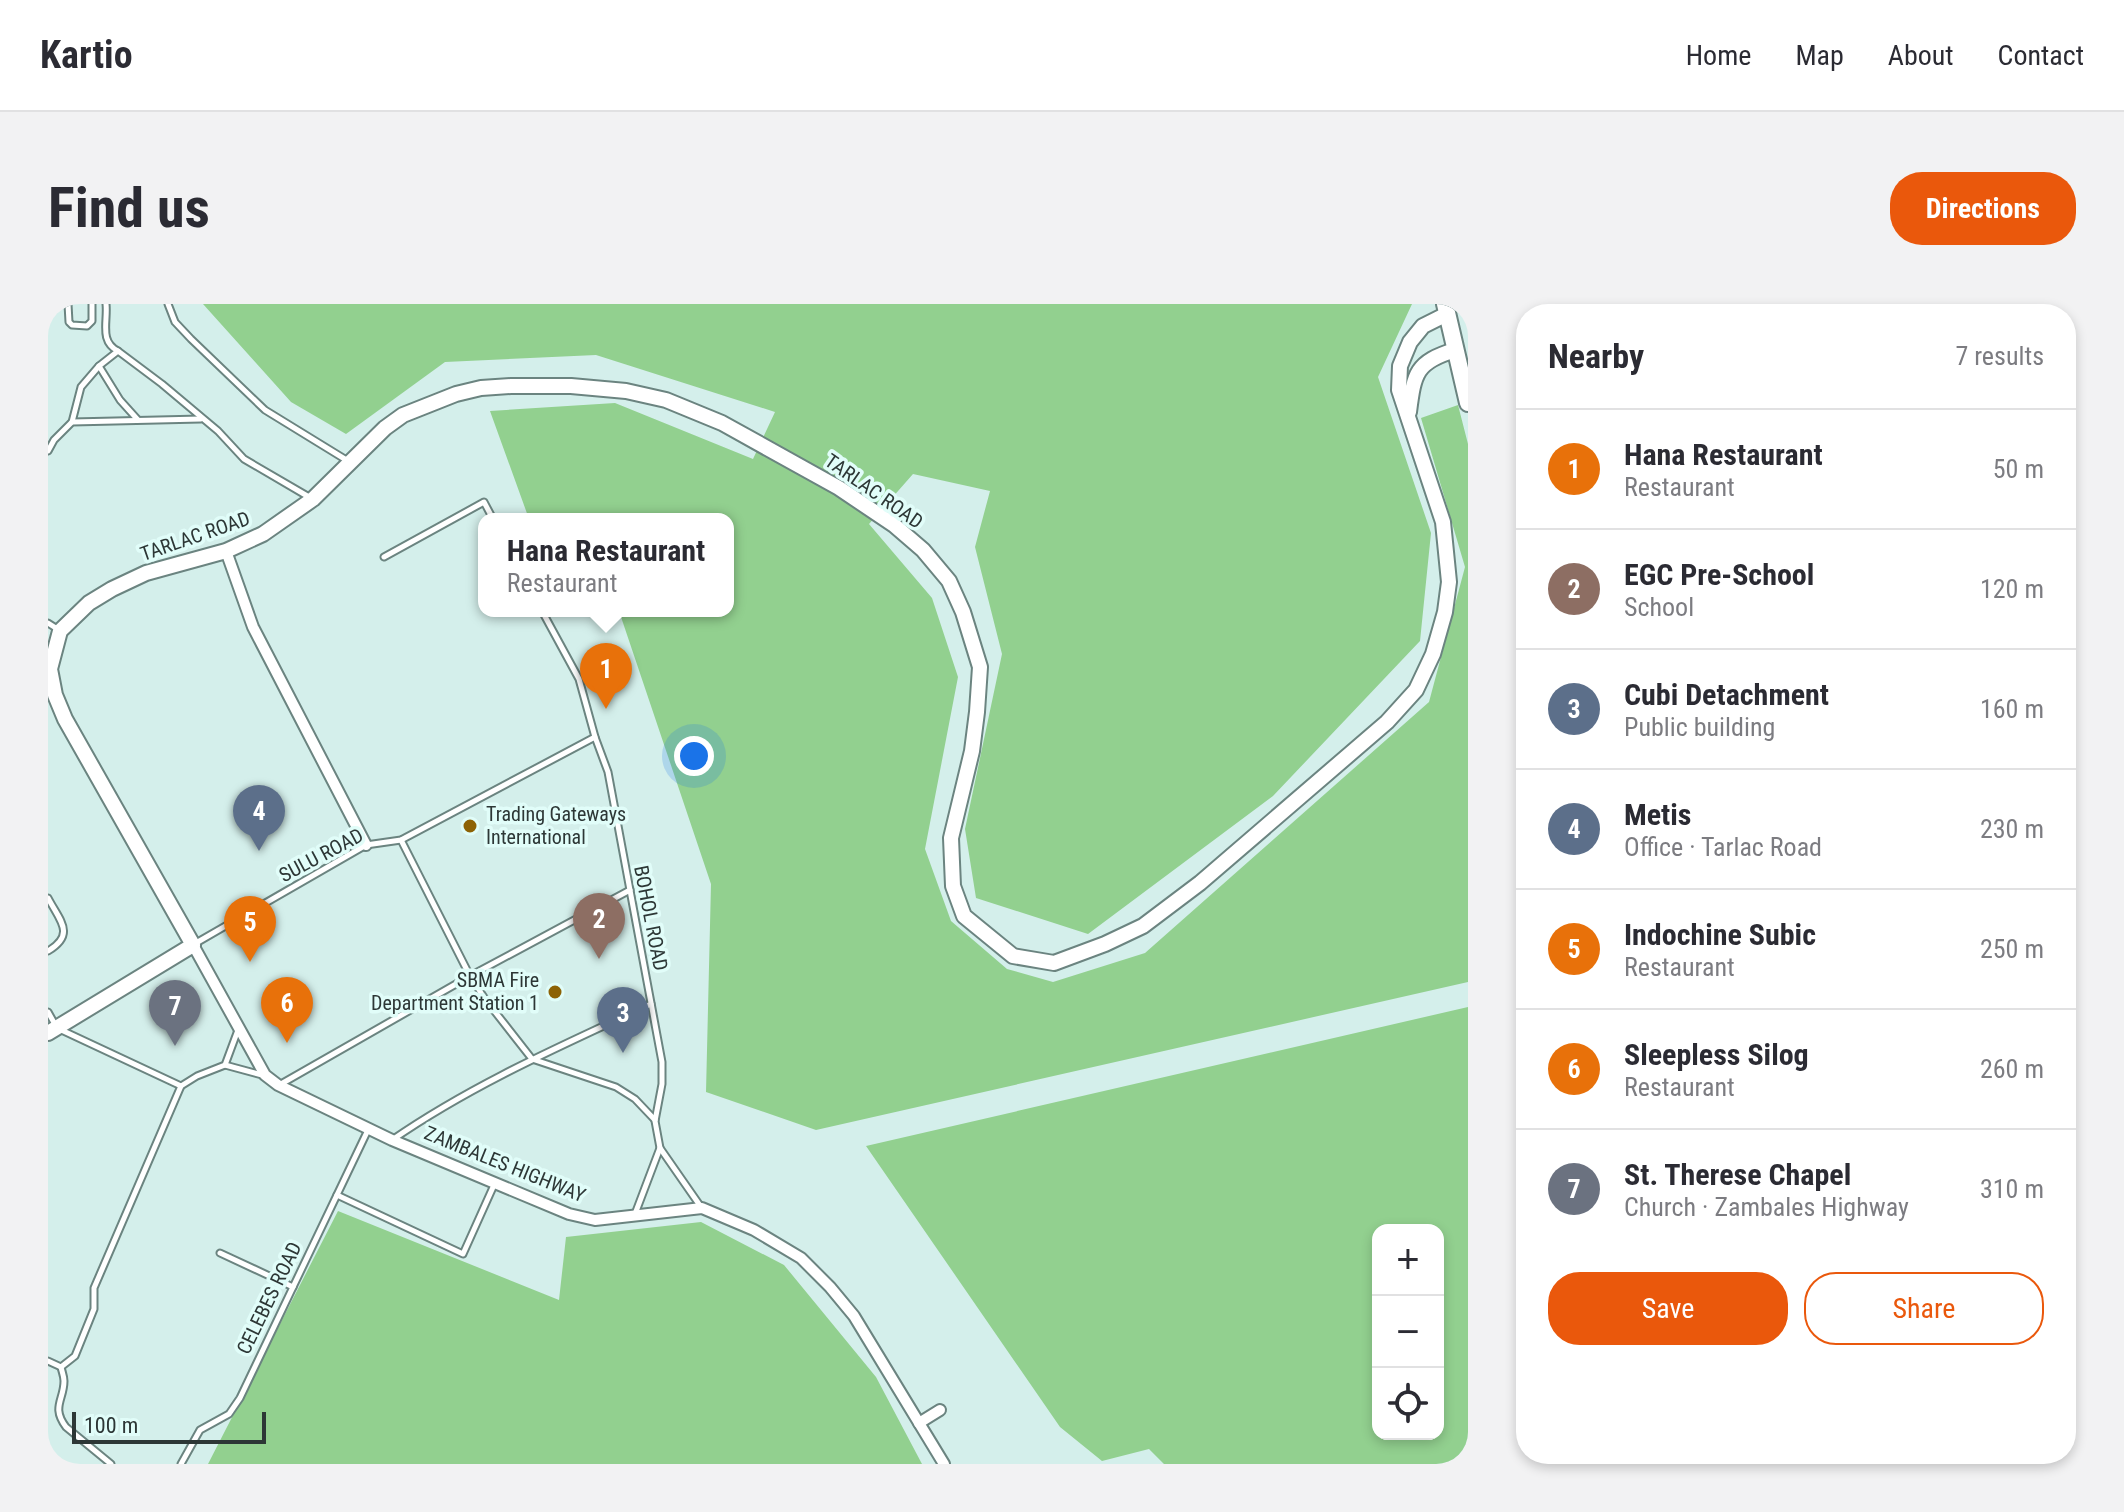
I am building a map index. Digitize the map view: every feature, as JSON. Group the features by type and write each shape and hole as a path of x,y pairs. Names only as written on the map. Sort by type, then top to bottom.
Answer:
{"main road":[{"name":"TARLAC ROAD","path":"193,945 65,719 49,669 54,627 112,589 146,573 226,551 263,534 313,499 349,461 403,415 456,394 511,386 571,386 626,391 666,400 722,423 839,488 894,525 923,550 949,581 963,612 980,667 972,751 951,838 953,886 964,916 1013,956 1054,963 1143,926 1200,883 1387,722 1416,690 1433,654 1445,612 1449,582 1443,522 1399,390 1400,366 1410,342 1423,326 1446,309"},
{"path":"1446,309 1468,403"},
{"name":"TARLAC ROAD","path":"1408,416 1416,373 1427,361 1455,350"},
{"path":"52,1030 193,945"}],"street":[{"path":"226,551 253,627 366,845"},
{"name":"ZAMBALES HIGHWAY","path":"193,945 265,1075 278,1085 368,1130 569,1214 595,1220 702,1208 754,1230 801,1258 854,1316 944,1464"},
{"path":"919,1423 940,1410"}],"lane":[{"path":"68,304 69,322 87,326 92,321 92,304"},
{"path":"106,304 105,339 108,344 218,431 244,459 313,499"},
{"path":"168,304 175,322 265,410 349,461"},
{"path":"48,451 72,422 81,387 99,366 118,351"},
{"path":"99,366 120,400 138,420"},
{"path":"72,422 202,419"},
{"path":"384,557 484,502 490,513"},
{"name":"BOHOL ROAD","path":"545,617 579,679 608,772 662,1062 662,1084 655,1121 660,1148 702,1208"},
{"name":"SULU ROAD","path":"193,945 366,845 401,840 595,737"},
{"path":"401,840 470,976 532,1059 616,1087 635,1099 655,1121"},
{"path":"278,1085 630,890"},
{"path":"48,898 64,928 64,936 60,944 48,951"},
{"path":"392,1140 432,1112 532,1059 651,1004"},
{"path":"48,1012 52,1030 181,1086"},
{"path":"225,1065 239,1028"},
{"path":"61,1367 75,1356 94,1309 94,1288 181,1086 225,1065 265,1075"},
{"name":"CELEBES ROAD","path":"181,1464 200,1430 229,1414 240,1398 368,1130"},
{"path":"635,1215 660,1148"},
{"path":"337,1195 463,1254 495,1184"},
{"path":"220,1253 293,1287"},
{"path":"48,1361 61,1367"},
{"path":"61,1367 64,1381 58,1413 61,1420 111,1464"}],"green space":[{"path":"203,304 1412,304 1378,377 1431,533 1420,641 1273,796 1088,934 976,898 965,829 1002,654 975,547 990,491 913,474 869,524 932,598 958,677 925,849 951,921 1007,969 1053,982 1145,953 1429,702 1465,567 1421,418 1458,405 1468,444 1468,982 816,1130 706,1092 711,884 621,617 734,617 734,513 527,513 490,411 615,403 753,459 775,412 596,355 445,362 346,434 291,402"},
{"path":"1468,1007 1468,1464 1164,1464 1149,1449 1102,1461 1060,1427 866,1146"},
{"path":"338,1211 559,1300 566,1237 701,1222 784,1265 876,1377 922,1464 208,1464"}],"place":[{"name":"Hana Restaurant","path":"606,709"},
{"name":"Trading Gateways International","path":"470,826"},
{"name":"Metis","path":"259,851"},
{"name":"EGC Pre-School","path":"599,959"},
{"name":"Indochine Subic","path":"250,962"},
{"name":"SBMA Fire Department Station 1","path":"555,992"},
{"name":"Sleepless Silog","path":"287,1043"},
{"name":"St. Therese Chapel","path":"175,1046"},
{"name":"Cubi Detachment","path":"623,1053"}]}
